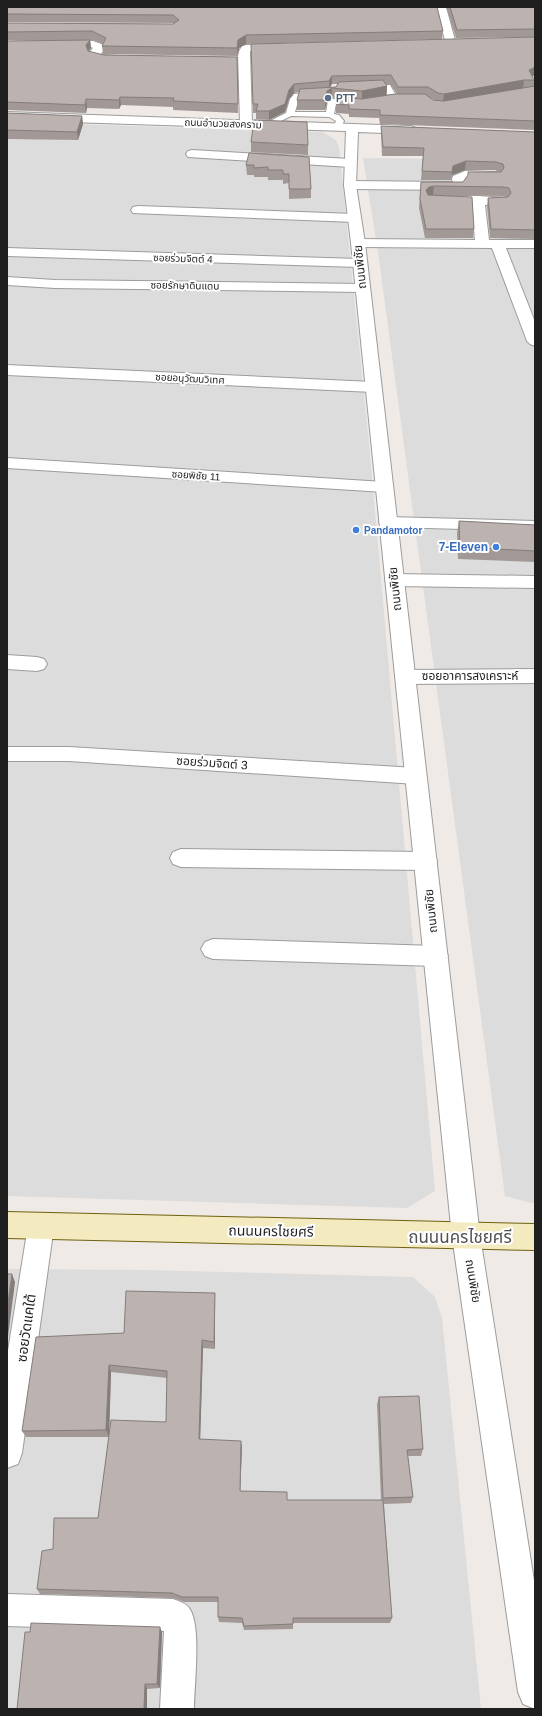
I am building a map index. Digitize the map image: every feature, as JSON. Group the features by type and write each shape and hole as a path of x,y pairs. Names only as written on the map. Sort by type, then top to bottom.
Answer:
{"main road":[{"name":"ถนนนครไชยศรี","path":"7,1225 535,1237"}],"street":[{"path":"440,7 452,44"},
{"path":"7,45 93,44 100,47 94,54 95,58 127,59"},
{"path":"246,124 240,61 246,48 296,47"},
{"name":"ถนนอำนวยสงคราม","path":"7,116 418,131"},
{"name":"ถนนพิชัย","path":"345,128 356,194 354,218 426,861 466,1236 535,1692"},
{"path":"192,154 350,163"},
{"path":"356,194 457,186 460,183 458,179 465,175 495,176"},
{"path":"426,200 502,201"},
{"path":"478,200 482,243"},
{"path":"138,210 354,218"},
{"path":"358,243 535,244"},
{"path":"496,243 535,341"},
{"name":"ซอยร่วมจิตต์ 4","path":"7,252 360,263"},
{"name":"ซอยรักษาดินแดน","path":"7,282 362,288"},
{"name":"ซอยอนุวัฒนวิเทศ","path":"7,370 373,387"},
{"name":"ซอยพิชัย 11","path":"7,463 384,487"},
{"path":"388,522 535,526"},
{"path":"394,580 535,582"},
{"path":"7,662 37,664"},
{"name":"ซอยอาคารสงเคราะห์","path":"405,677 535,676"},
{"name":"ซอยร่วมจิตต์ 3","path":"7,754 69,754 416,776"},
{"path":"181,858 426,861"},
{"path":"213,949 436,956"},
{"name":"ซอยวัดแคใต้","path":"7,1453 41,1226"},
{"path":"7,1610 173,1615 178,1619 180,1626 177,1709"}],"lane":[{"path":"356,87 387,86 394,100"},
{"path":"290,114 294,99 297,96 332,93 330,115"},
{"path":"332,101 362,104"},
{"path":"266,125 290,114 330,115 336,117 345,128"}],"shaded area":[{"path":"7,122 322,132 336,140 339,147 370,454 435,1191 407,1208 7,1196"},
{"path":"363,158 444,159 455,173 535,174 535,1204 505,1196 378,252"},
{"path":"7,1269 148,1270 413,1277 435,1297 442,1318 481,1709 7,1709"}],"building":[{"path":"7,7 437,7 443,31 246,35 238,40 237,48 102,46 106,38 92,31 7,32 7,23 173,24 179,20 173,15 7,14"},
{"path":"450,7 535,7 535,29 457,30"},
{"path":"535,37 535,67 529,70 535,80 524,80 444,94 438,93 428,87 398,87 391,75 332,76 329,81 294,84 289,90 285,104 269,111 256,111 258,104 253,104 251,44"},
{"path":"90,40 86,45 88,51 104,55 237,57 238,104 173,101 174,98 120,97 119,100 86,99 85,105 7,102 7,41"},
{"path":"383,80 387,86 362,91 332,88 327,91 325,100 297,100 300,89 336,87 339,82"},
{"path":"535,86 535,121 380,115 380,110 349,109 349,105 336,104 338,97 362,99 395,94 425,94 433,100 444,101"},
{"path":"7,113 82,116 77,132 7,130"},
{"path":"254,120 307,122 308,145 251,142"},
{"path":"381,126 535,132 535,230 491,229 488,198 508,197 511,193 509,188 434,186 429,187 426,190 428,195 472,197 474,229 426,229 420,199 421,182 463,182 468,175 468,172 501,172 504,168 503,164 496,162 466,161 453,166 452,172 422,171 424,148 383,147"},
{"path":"249,153 309,157 311,189 289,189 289,174 283,174 283,170 268,170 268,167 254,168 254,165 246,165"},
{"path":"459,521 535,525 535,551 460,547"},
{"path":"7,1274 12,1274 7,1310"},
{"path":"126,1291 215,1293 214,1342 202,1340 199,1439 241,1441 240,1491 287,1492 287,1500 383,1500 392,1618 293,1618 293,1624 244,1626 242,1618 218,1617 218,1597 182,1597 172,1593 37,1589 42,1551 53,1549 54,1518 98,1518 111,1420 166,1422 167,1371 109,1365 106,1430 22,1431 36,1337 124,1333"},
{"path":"419,1396 423,1449 407,1450 413,1497 383,1498 379,1397"},
{"path":"31,1623 160,1627 157,1684 145,1684 144,1709 17,1709 25,1632 30,1632"}],"place":[{"name":"PTT","path":"328,98"},
{"name":"Pandamotor","path":"356,530"},
{"name":"7-Eleven","path":"496,547"}],"district":[{"name":"ถนนนครไชยศรี","path":"460,1237"}]}
